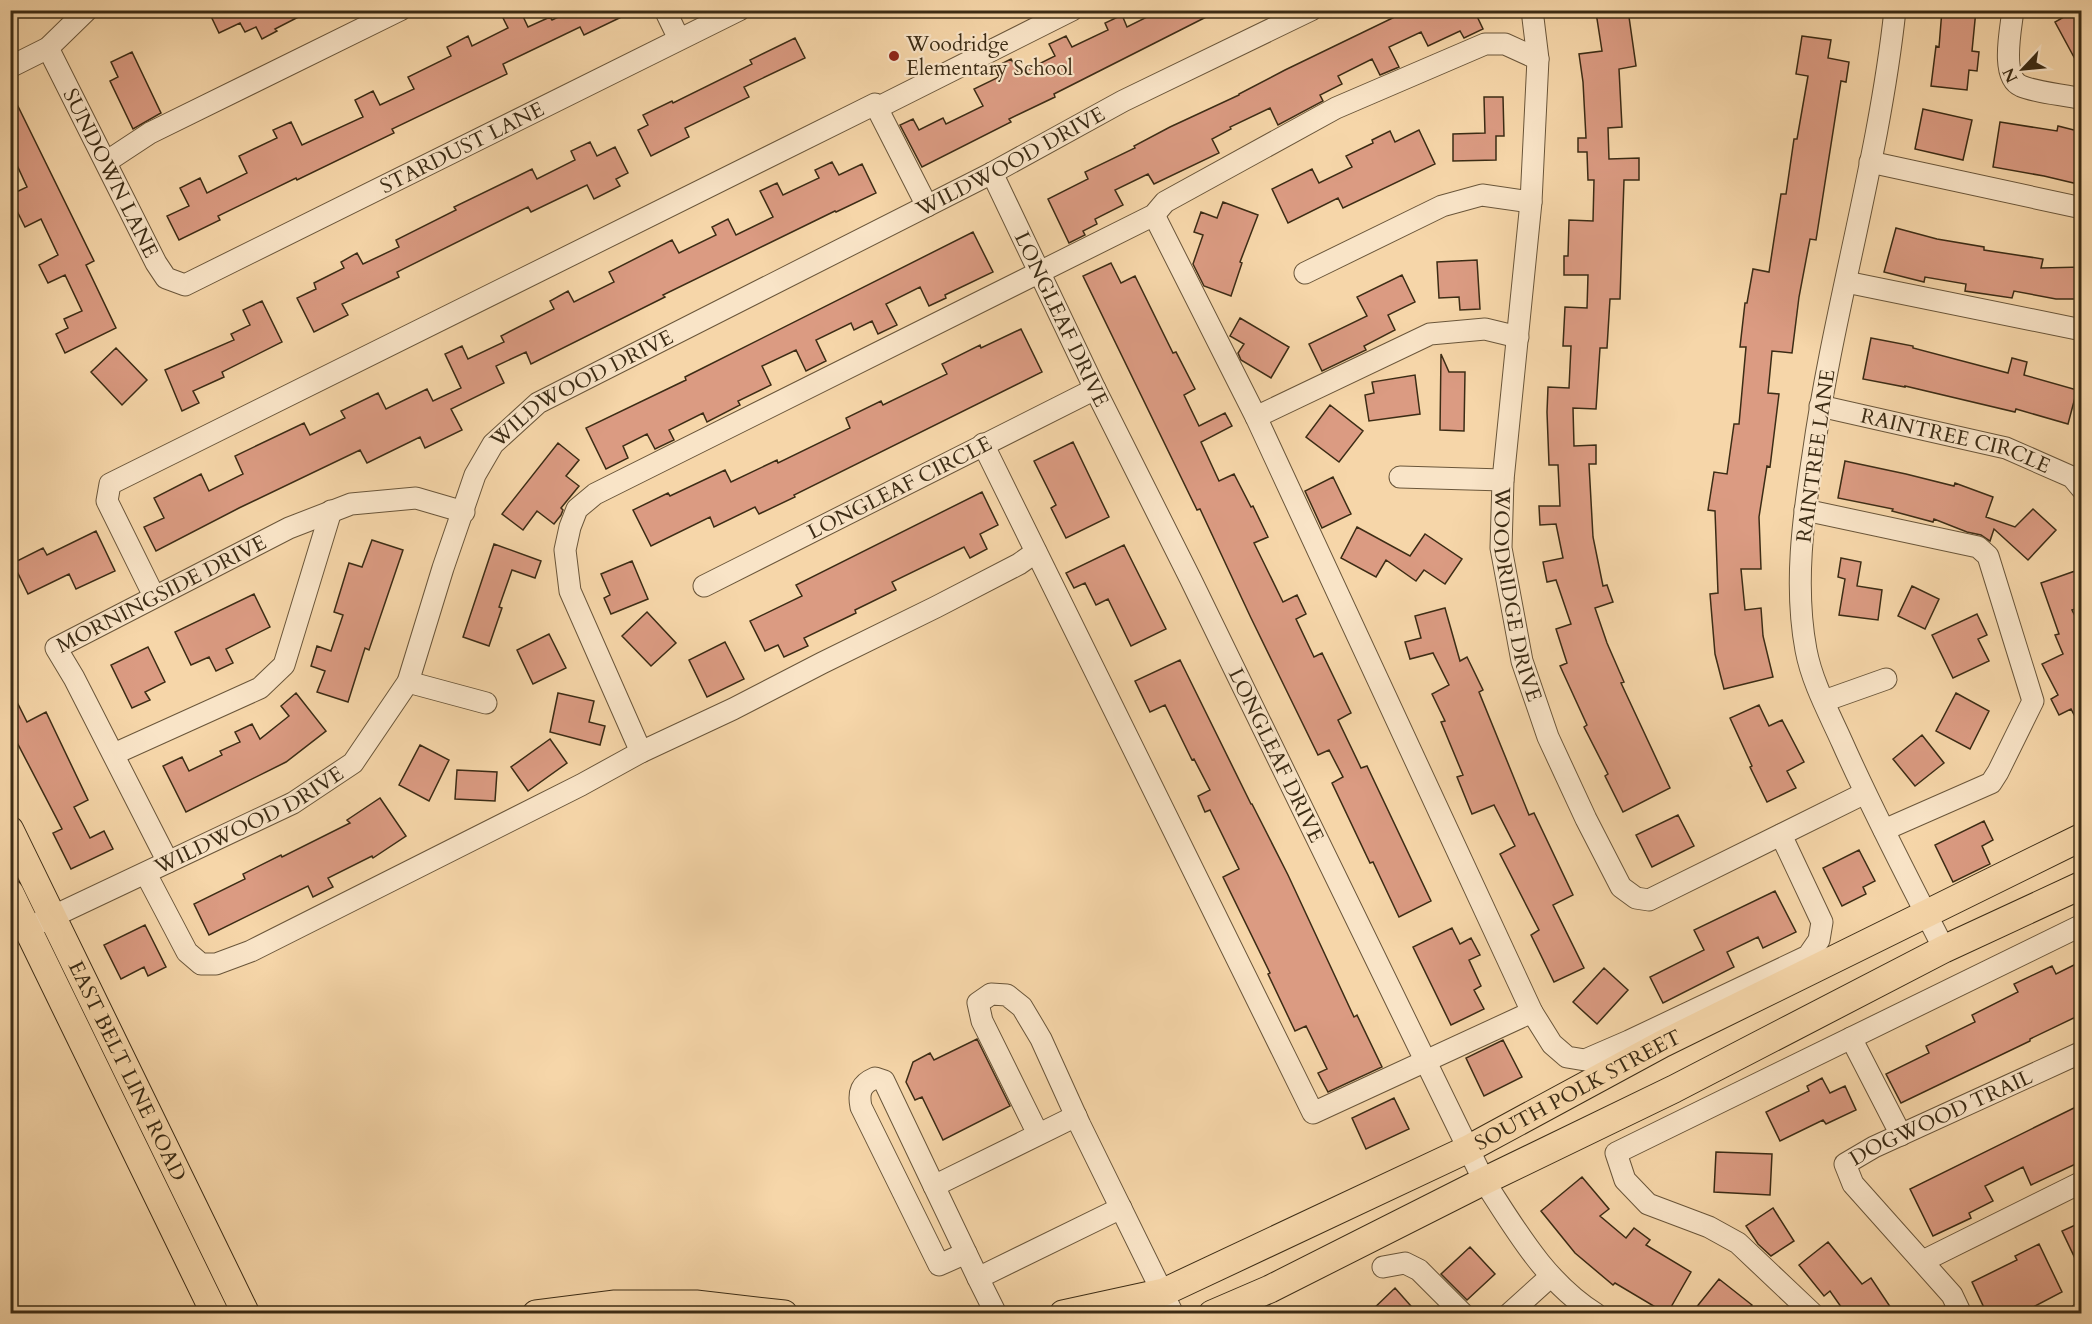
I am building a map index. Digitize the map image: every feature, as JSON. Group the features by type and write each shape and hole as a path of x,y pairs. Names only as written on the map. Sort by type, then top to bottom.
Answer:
{"main road":[{"name":"EAST BELT LINE ROAD","path":"10,830 246,1314"},
{"name":"SOUTH POLK STREET","path":"1063,1314 1168,1303 1468,1149 1662,1044 2082,837"},
{"name":"SOUTH POLK STREET","path":"1212,1314 1270,1289 1484,1181 1674,1089 1944,949 2082,885"},
{"name":"EAST BELT LINE ROAD","path":"10,893 215,1314"},
{"path":"536,1314 615,1304 696,1304 784,1314"}],"street":[{"path":"10,67 48,48 87,10"},
{"path":"106,162 150,132 400,10"},
{"path":"665,10 679,39"},
{"name":"STARDUST LANE","path":"185,285 739,10"},
{"path":"877,108 1072,10"},
{"name":"WILDWOOD DRIVE","path":"28,929 293,803 353,763 408,682 443,568 475,475 493,444 538,403 992,173 1123,101 1311,10"},
{"name":"WOODRIDGE DRIVE","path":"1532,10 1538,59 1531,202 1503,480 1502,548 1522,661 1548,737 1621,887 1636,898 1649,900 1865,793"},
{"name":"RAINTREE LANE","path":"1895,10 1870,162 1820,406 1801,532 1802,617 1807,653 1824,701 1865,793 1944,949"},
{"path":"2013,10 2008,59 2011,76 2019,86 2082,99"},
{"path":"641,752 570,591 565,550 577,509 595,494 1154,215 1165,202 1336,108 1485,44 1505,44 1538,59"},
{"name":"SUNDOWN LANE","path":"48,48 156,263 166,278 185,285"},
{"path":"154,596 107,501 110,484 875,104 927,206"},
{"path":"1870,162 2082,208"},
{"name":"LONGLEAF DRIVE","path":"992,173 1484,1181 1522,1241 1550,1277 1583,1306 1596,1314"},
{"path":"1305,273 1442,206 1482,195 1531,202"},
{"path":"1154,215 1256,417 1532,1012 1552,1044 1567,1057 1585,1060 1808,956 1819,940 1822,922 1781,835"},
{"path":"1846,282 2082,330"},
{"path":"1256,417 1430,334 1485,329 1518,337"},
{"name":"LONGLEAF CIRCLE","path":"704,586 1095,388"},
{"name":"RAINTREE CIRCLE","path":"1820,406 2006,448 2072,477 2082,489"},
{"path":"983,444 1313,1113 1532,1012"},
{"path":"1400,477 1503,480"},
{"name":"MORNINGSIDE DRIVE","path":"168,862 114,754 56,648 289,528 351,504 416,498 464,512"},
{"path":"1805,510 1978,547 1988,556 2033,701 1991,783 1884,830"},
{"path":"114,754 260,688 284,665 331,512"},
{"path":"146,874 187,952 201,964 216,964 251,951 300,928 581,785 641,752 733,709 936,607 1019,564 1036,552"},
{"path":"1824,701 1886,679"},
{"path":"408,682 486,703"},
{"path":"1813,1314 1738,1243 1709,1227 1648,1204 1625,1180 1616,1153 2082,925"},
{"path":"1038,1134 982,1021 978,1004 991,994 1007,995 1022,1007 1041,1039 1076,1116 1168,1303"},
{"path":"1851,1038 1901,1135"},
{"name":"DOGWOOD TRAIL","path":"1961,1314 1952,1295 1853,1184 1845,1164 1901,1135 2082,1052"},
{"path":"966,1253 939,1265 861,1107 859,1096 866,1082 875,1078 884,1081 996,1314"},
{"path":"934,1186 1076,1116"},
{"path":"1923,1261 2082,1182"},
{"path":"978,1278 1121,1208"},
{"path":"1383,1267 1405,1263 1419,1270 1463,1314"},
{"path":"1509,1314 1550,1277"}],"building":[{"path":"208,10 312,10 275,29 277,31 262,39 256,27 245,32 240,23 219,33"},
{"path":"499,10 520,10 528,27 550,17 552,20 573,10 636,10 584,35 580,27 503,64 507,74 392,129 394,133 218,216 220,220 179,240 167,216 189,206 180,188 200,178 207,193 247,173 239,156 277,138 273,130 291,122 302,145 363,117 355,100 373,91 380,105 414,89 408,77 451,56 447,47 468,36 472,46 508,28"},
{"path":"1161,10 1220,10 1054,94 1055,97 1009,119 1011,122 922,167 900,125 913,119 919,130 943,118 946,124 983,106 974,89 999,77 995,67 1011,59 1019,74 1055,56 1049,44 1066,36 1072,47 1108,30 1105,23 1122,15 1127,27"},
{"path":"1409,10 1474,10 1483,29 1464,38 1460,31 1428,46 1421,32 1389,47 1399,67 1380,75 1372,59 1338,76 1342,84 1320,95 1323,101 1278,125 1270,108 1230,127 1231,129 1212,139 1219,153 1154,184 1148,174 1115,190 1123,205 1095,219 1097,224 1083,231 1085,235 1069,243 1048,199 1088,179 1085,172 1135,148 1134,146 1170,127"},
{"path":"1594,10 1628,10 1636,66 1619,69 1622,127 1608,128 1609,159 1639,158 1639,180 1624,180 1620,299 1610,299 1607,348 1600,348 1596,409 1573,408 1574,446 1596,445 1596,464 1589,464 1593,537 1603,586 1607,585 1613,602 1595,608 1624,682 1621,683 1670,788 1623,812 1605,776 1608,774 1584,727 1587,725 1560,666 1567,663 1556,629 1571,624 1556,580 1547,582 1543,562 1563,558 1556,524 1540,525 1539,506 1560,506 1558,465 1549,465 1547,412 1548,387 1569,388 1571,346 1563,346 1565,307 1587,308 1588,275 1564,275 1564,256 1568,256 1569,220 1593,221 1594,180 1588,180 1587,152 1578,152 1578,138 1586,138 1579,54 1602,51"},
{"path":"1942,10 1976,10 1972,51 1979,52 1977,71 1969,70 1967,90 1931,86 1936,46 1939,47"},
{"path":"2076,10 2082,10 2082,72 2055,22"},
{"path":"1802,36 1831,40 1828,58 1849,62 1846,82 1841,81 1816,240 1810,239 1799,297 1792,353 1772,351 1768,393 1779,394 1770,467 1767,466 1759,517 1761,569 1741,569 1745,610 1761,608 1763,636 1773,677 1724,689 1715,654 1710,594 1718,593 1715,511 1708,510 1714,472 1727,474 1734,424 1739,424 1746,347 1740,347 1745,303 1747,303 1753,269 1769,272 1781,194 1786,194 1794,139 1797,139 1808,76 1796,74"},
{"path":"795,38 805,58 744,87 749,97 685,128 689,137 651,156 638,130 648,125 643,115 672,101 673,103 752,64 750,60"},
{"path":"132,52 161,113 133,129 110,81 118,77 111,62"},
{"path":"10,90 94,261 86,265 116,328 65,353 56,334 68,328 64,319 82,311 65,275 48,283 39,265 58,255 41,219 25,227 10,197 27,187 15,161 10,163"},
{"path":"1484,97 1503,97 1504,136 1496,136 1496,160 1453,161 1453,134 1485,133"},
{"path":"1923,109 1972,120 1963,160 1915,149"},
{"path":"2000,122 2057,131 2058,126 2082,132 2082,185 1993,167"},
{"path":"1419,130 1435,164 1343,208 1338,198 1288,223 1272,189 1312,169 1319,183 1352,167 1346,156 1373,143 1372,140 1390,131 1395,142"},
{"path":"590,142 597,156 615,147 628,173 616,179 620,186 594,199 587,185 531,212 528,207 397,272 399,277 342,304 348,315 314,332 297,298 316,289 314,283 344,268 341,262 357,253 363,264 399,247 396,240 456,210 454,207 532,169 537,179 575,160 571,151"},
{"path":"832,162 839,175 862,164 876,193 663,295 665,297 531,364 526,352 496,366 504,383 451,409 462,430 425,448 420,437 367,463 360,450 156,551 144,527 164,518 154,498 201,474 209,491 243,474 235,456 304,423 310,435 345,418 341,411 378,393 386,409 427,389 433,401 461,388 445,354 462,346 468,359 504,342 501,336 554,309 550,301 568,291 574,302 614,282 609,272 672,240 679,253 716,235 712,227 728,219 736,235 773,217 760,191 777,183 783,195 819,178 815,170"},
{"path":"1223,202 1258,215 1240,262 1242,263 1231,296 1204,286 1193,264 1203,235 1194,232 1201,212 1217,218"},
{"path":"1896,228 1937,239 1984,247 1984,250 2043,259 2041,268 2082,267 2082,299 2056,299 2014,291 2012,298 1965,291 1966,284 1925,277 1924,282 1884,272"},
{"path":"973,232 993,272 945,295 946,298 929,306 920,287 886,304 897,325 878,334 872,321 854,330 851,323 816,340 826,361 806,371 796,350 762,366 771,385 738,401 740,405 707,422 703,413 669,430 674,440 655,449 647,434 623,446 628,458 606,469 586,428 686,380 685,377"},
{"path":"1477,260 1480,309 1460,310 1459,297 1439,298 1437,262"},
{"path":"1111,263 1121,283 1135,276 1173,353 1176,352 1195,389 1184,395 1199,426 1225,413 1232,426 1201,442 1219,481 1234,474 1251,507 1253,506 1268,537 1254,543 1283,602 1297,595 1306,614 1296,619 1314,657 1322,653 1351,713 1338,720 1361,768 1367,766 1431,901 1399,917 1332,783 1343,777 1329,750 1318,755 1200,509 1197,510 1083,276"},
{"path":"1402,275 1415,302 1388,315 1395,330 1364,346 1366,350 1322,371 1309,344 1367,316 1357,297"},
{"path":"262,301 282,342 222,372 224,377 193,391 199,403 182,411 165,370 234,340 231,334 250,325 243,310"},
{"path":"1240,318 1289,347 1271,378 1241,360 1238,353 1244,344 1230,336"},
{"path":"1021,329 1042,372 759,514 755,507 714,527 710,517 651,546 633,510 668,493 670,496 725,470 731,482 777,460 778,463 850,428 846,418 881,401 883,405 947,374 942,364 980,345 981,348"},
{"path":"1871,338 1913,346 1913,348 2008,373 2012,358 2027,362 2024,375 2077,390 2068,424 2016,409 2015,412 1905,386 1863,379"},
{"path":"116,348 147,380 122,405 91,372"},
{"path":"1441,354 1449,372 1465,372 1464,431 1440,430"},
{"path":"1415,375 1420,414 1369,421 1365,395 1374,393 1372,382"},
{"path":"1330,405 1363,431 1339,462 1306,437"},
{"path":"1073,442 1109,517 1066,538 1051,508 1056,505 1034,461"},
{"path":"558,443 579,460 566,476 579,486 561,508 563,510 561,515 554,524 537,511 523,530 502,514"},
{"path":"1845,461 1954,486 1955,483 1993,497 1986,517 2015,527 2033,509 2056,530 2028,560 1994,529 1990,541 1981,535 1934,519 1933,522 1892,511 1893,509 1838,498"},
{"path":"1333,477 1351,514 1322,528 1305,491"},
{"path":"982,492 998,525 980,534 987,549 970,558 964,547 892,582 896,590 855,610 856,613 804,638 808,646 784,657 778,645 765,651 750,621 802,596 796,585"},
{"path":"1357,527 1410,556 1425,534 1462,559 1445,584 1424,570 1416,581 1386,560 1376,577 1341,558"},
{"path":"96,531 115,571 76,589 69,574 28,594 13,563 43,548 47,555"},
{"path":"372,540 403,550 369,650 365,648 348,702 317,692 325,671 311,666 317,646 331,651 343,615 334,612 349,563 362,567"},
{"path":"494,544 541,561 535,578 512,570 489,646 463,637"},
{"path":"1124,545 1166,629 1131,646 1108,599 1096,605 1085,583 1074,588 1066,573"},
{"path":"1841,558 1861,562 1857,586 1882,590 1878,620 1839,615 1845,579 1838,577"},
{"path":"632,561 648,599 611,614 604,598 610,595 601,574"},
{"path":"2075,571 2082,588 2082,607 2072,610 2082,630 2082,730 2071,709 2059,715 2051,699 2058,695 2042,664 2063,654 2055,635 2059,634 2041,583"},
{"path":"1912,586 1939,599 1925,629 1898,616"},
{"path":"254,594 270,627 226,649 233,663 216,671 209,657 191,665 175,632"},
{"path":"1445,608 1460,661 1467,657 1483,690 1479,692 1529,815 1534,813 1573,895 1553,905 1584,968 1554,982 1531,935 1539,930 1500,854 1515,846 1494,805 1472,814 1457,777 1463,775 1441,722 1445,721 1432,694 1449,685 1433,653 1410,659 1405,642 1421,638 1415,616"},
{"path":"647,612 676,643 651,666 622,636"},
{"path":"1977,614 1987,635 1978,639 1989,661 1953,678 1932,635"},
{"path":"549,634 566,668 533,684 517,650"},
{"path":"725,642 744,679 707,697 689,660"},
{"path":"148,647 165,682 145,692 150,700 132,708 111,665"},
{"path":"1180,660 1288,875 1354,1017 1357,1015 1382,1067 1328,1092 1318,1073 1327,1069 1306,1026 1295,1031 1268,974 1270,973 1223,877 1239,869 1210,810 1205,812 1198,796 1210,790 1194,759 1192,760 1165,705 1150,712 1135,681"},
{"path":"10,688 27,722 46,712 88,800 74,807 90,838 104,831 113,849 71,869 53,833 62,829 10,729"},
{"path":"296,693 326,731 286,762 186,812 163,766 182,757 189,771 222,755 220,751 240,742 235,732 252,724 260,739 289,716 281,706"},
{"path":"558,693 594,701 589,722 605,726 600,745 550,732"},
{"path":"1956,693 1989,711 1970,749 1936,731"},
{"path":"1759,705 1769,726 1782,720 1804,762 1787,771 1796,788 1767,802 1730,718"},
{"path":"1922,735 1944,763 1915,786 1893,759"},
{"path":"550,739 567,763 528,791 511,767"},
{"path":"420,745 449,760 429,801 399,785"},
{"path":"457,770 497,772 495,801 455,799"},
{"path":"380,798 406,836 373,858 372,856 328,878 333,887 313,897 308,886 209,935 194,904 245,879 243,874 350,823 347,820"},
{"path":"1678,815 1694,846 1652,867 1636,835"},
{"path":"1984,821 1993,840 1982,846 1990,864 1953,882 1935,845"},
{"path":"1859,850 1875,881 1863,887 1866,894 1842,906 1823,868"},
{"path":"1775,891 1796,932 1763,948 1758,937 1727,952 1734,967 1663,1003 1650,977 1704,950 1694,930"},
{"path":"145,925 166,967 148,976 144,967 121,979 104,945"},
{"path":"1452,928 1460,944 1471,938 1480,955 1469,960 1481,986 1474,990 1484,1009 1451,1025 1413,947"},
{"path":"2082,961 2082,1014 1901,1103 1886,1074 1929,1053 1926,1046 1975,1022 1972,1015 2018,992 2014,984 2052,966 2056,974"},
{"path":"1604,968 1628,990 1597,1024 1573,1002"},
{"path":"977,1039 1010,1106 943,1140 922,1097 915,1100 906,1082 913,1062 930,1053 934,1060"},
{"path":"1503,1040 1522,1077 1484,1096 1466,1058"},
{"path":"1822,1078 1830,1093 1845,1086 1856,1110 1826,1124 1823,1120 1780,1141 1766,1112 1809,1091 1807,1086"},
{"path":"1394,1098 1409,1129 1366,1149 1352,1118"},
{"path":"2082,1104 2082,1161 2031,1185 2023,1167 1985,1186 1993,1201 1969,1213 1971,1218 1933,1236 1910,1189"},
{"path":"1716,1152 1772,1154 1770,1195 1714,1192"},
{"path":"1582,1177 1609,1209 1600,1216 1626,1238 1634,1228 1650,1240 1646,1245 1691,1272 1667,1314 1615,1283 1613,1285 1575,1253 1541,1211"},
{"path":"1773,1208 1794,1241 1771,1256 1758,1244 1746,1226"},
{"path":"2082,1222 2082,1273 2062,1231"},
{"path":"1828,1242 1862,1284 1871,1278 1895,1314 1846,1314 1830,1291 1824,1296 1799,1265"},
{"path":"2039,1244 2062,1292 2020,1314 1987,1314 1972,1282 2017,1260 2015,1256"},
{"path":"1470,1247 1495,1274 1467,1300 1441,1274"},
{"path":"1719,1279 1752,1305 1744,1314 1691,1314"},
{"path":"1395,1288 1418,1314 1368,1314"}],"place":[{"name":"Woodridge Elementary School","path":"894,56"}]}
